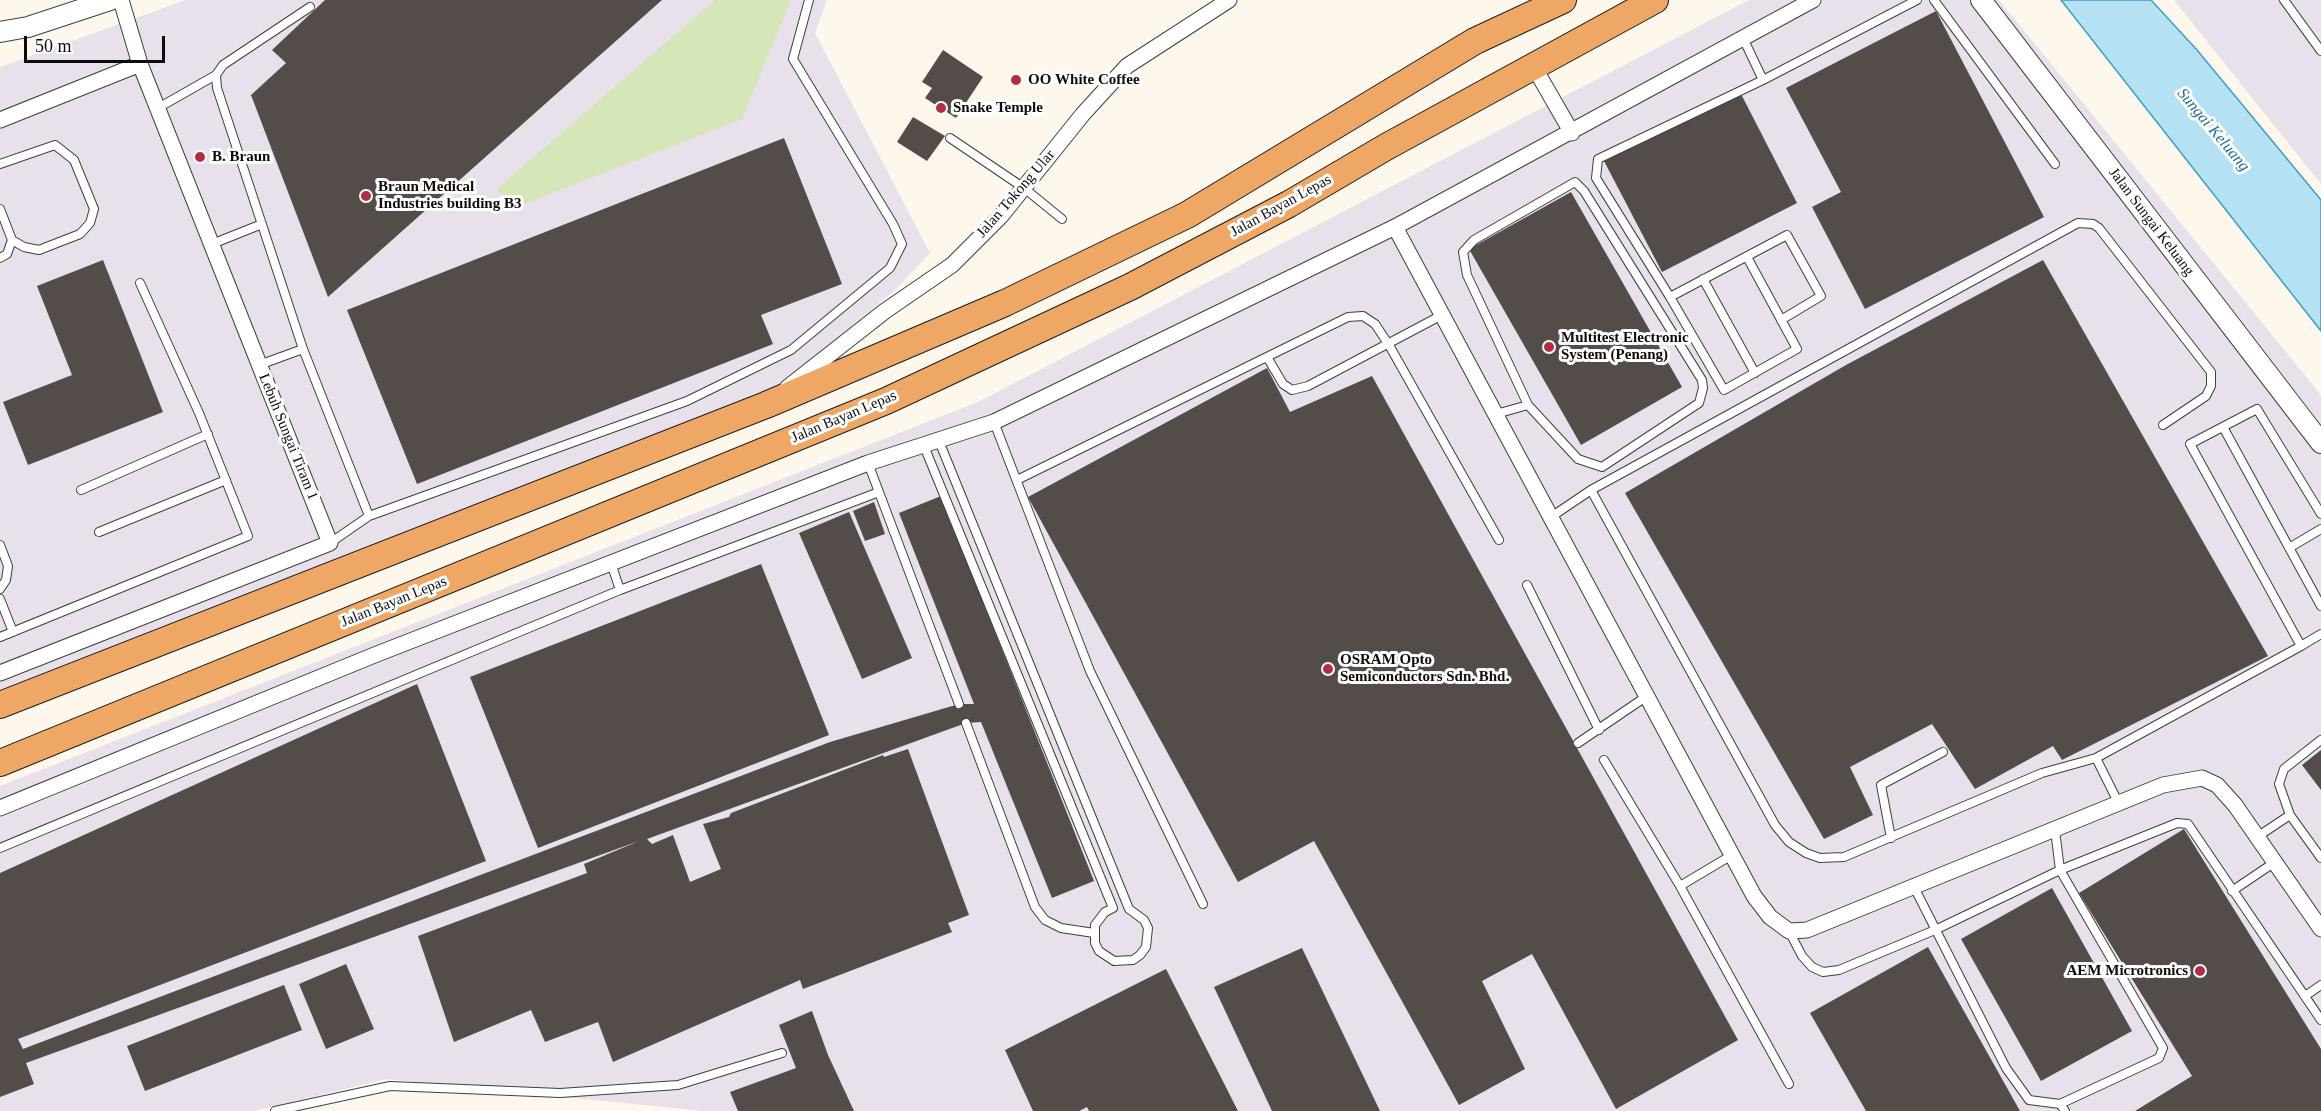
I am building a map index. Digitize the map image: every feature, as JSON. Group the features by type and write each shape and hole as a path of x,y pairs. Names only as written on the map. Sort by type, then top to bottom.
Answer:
{"highway":[{"path":"0,705 766,405 1005,303 1187,214 1475,41 1563,0"},
{"name":"Jalan Bayan Lepas","path":"0,764 886,401 1130,286 1288,204 1386,147 1654,0"}],"street":[{"path":"0,32 28,27 110,0"},
{"name":"Lebuh Sungai Tiram 1","path":"122,0 141,64 330,543"},
{"name":"Jalan Tokong Ular","path":"766,405 885,311 952,265 1001,216 1083,114 1127,66 1229,0"},
{"path":"0,808 377,654 868,463 994,422 1395,227 1572,133 1813,0"},
{"name":"Jalan Sungai Keluang","path":"1981,0 2321,443"},
{"path":"0,120 141,64"},
{"path":"1534,67 1572,133"},
{"path":"1395,227 1731,855 1754,896 1770,917 1789,931 1807,930 2163,785 2202,778 2217,785 2235,805 2321,929"},
{"path":"0,673 330,543"}],"lane":[{"path":"330,543 369,516 687,401 791,350 890,268 902,244 893,224 793,59 809,0"},
{"path":"1747,256 1797,349 1724,390 1670,297 1596,178 1598,159 1763,80 1917,0"},
{"path":"1934,0 2055,164"},
{"path":"2284,0 2321,51"},
{"path":"158,108 216,75 223,65 310,7"},
{"path":"1743,38 1763,80"},
{"path":"216,75 217,88 303,349 369,516"},
{"path":"950,138 1024,188 1062,219"},
{"path":"0,164 55,145 74,160 94,208 90,223 80,234 39,250 24,247 12,240"},
{"path":"1575,182 1584,191 1702,381 1703,388 1699,403 1602,467 1578,459 1528,405 1467,274 1463,252 1474,240 1575,182"},
{"path":"0,209 12,240 8,254 0,258"},
{"path":"1551,517 1591,489 2078,223 2093,224 2099,228 2211,372 2211,386 2206,396 2163,425"},
{"path":"212,244 262,224"},
{"path":"1670,297 1787,235 1821,296 1781,320"},
{"path":"1703,279 1755,373"},
{"path":"0,637 248,536 208,434 140,283"},
{"path":"1267,357 1283,384 1292,390 1308,386 1442,315"},
{"path":"1017,480 1348,317 1363,316 1375,324 1389,345 1499,540"},
{"path":"259,364 303,349"},
{"path":"1496,414 1528,405"},
{"path":"2301,646 2190,444 2257,409 2321,514"},
{"path":"994,422 1090,671 1203,904"},
{"path":"2223,426 2321,606"},
{"path":"81,489 208,434"},
{"path":"931,443 1129,909 1138,913 1148,928 1146,947 1133,960 1114,961 1099,951 1094,933 1099,918 1113,908 931,443"},
{"path":"868,463 959,704"},
{"path":"99,532 226,480"},
{"path":"1591,489 1775,825 1790,842 1806,853 1820,858 1844,857 2042,773 2097,758 2321,634"},
{"path":"0,848 620,590 879,492"},
{"path":"2289,548 2321,529"},
{"path":"0,545 8,566 6,580 0,589"},
{"path":"611,563 620,590"},
{"path":"1527,585 1599,730"},
{"path":"0,599 14,632"},
{"path":"1578,743 1647,696"},
{"path":"966,723 1035,907 1045,920 1061,928 1094,933"},
{"path":"2321,740 2284,769 2279,784 2290,815 2321,858"},
{"path":"1891,838 1881,785 1943,752"},
{"path":"2097,758 2119,804"},
{"path":"1604,760 1680,886 1789,1084"},
{"path":"2257,837 2290,815"},
{"path":"1789,931 1802,956 1812,967 1823,972 1839,970 1935,930 2060,870 2177,823 2188,824 2321,1020"},
{"path":"1914,887 2006,1068 2029,1100 2062,1107 2159,1058 2163,1048 2060,870 2055,830"},
{"path":"1680,886 1731,855"},
{"path":"2232,891 2275,862"},
{"path":"2305,996 2321,985"},
{"path":"275,1111 390,1086 560,1093 678,1085 782,1053"}],"shaded area":[{"path":"186,0 827,0 815,33 930,253 896,289 823,351 750,405 0,690 0,67"},
{"path":"1749,0 1999,0 2321,395 2321,1111 703,1111 386,1079 254,1111 0,1111 0,786 978,402"},
{"path":"2174,0 2321,0 2321,184"}],"green space":[{"path":"715,0 791,0 742,119 514,208 497,189"}],"water":[{"name":"Sungai Keluang","path":"2061,0 2151,0 2197,50 2321,200 2321,331"}],"building":[{"name":"Braun Medical Industries building B3","path":"325,0 662,0 328,297 251,95 286,63 272,50"},
{"path":"1936,11 2044,217 1865,309 1812,207 1841,192 1786,88"},
{"path":"943,50 983,77 956,118 925,98 932,88 922,82"},
{"path":"1740,92 1797,203 1662,272 1604,161"},
{"path":"913,117 945,136 927,161 897,142"},
{"path":"784,138 842,284 761,315 773,344 417,484 347,310"},
{"path":"1571,192 1682,387 1581,445 1469,249"},
{"path":"103,260 163,412 28,465 3,402 72,375 37,286"},
{"path":"2043,260 2268,656 2062,760 2053,746 1975,789 1932,724 1850,767 1873,815 1824,839 1625,493 1846,365"},
{"name":"OSRAM Opto Semiconductors Sdn. Bhd.","path":"1267,368 1290,412 1372,376 1738,1040 1616,1109 1532,954 1482,981 1525,1069 1459,1105 1314,841 1238,882 1028,497"},
{"path":"941,496 1094,881 1052,898 981,722 966,723 647,839 652,844 673,835 690,882 721,869 703,824 729,817 731,813 883,755 884,757 908,749 969,915 948,923 952,932 803,989 800,980 613,1062 598,1022 545,1042 531,1010 454,1042 418,936 587,873 584,864 639,841 26,1063 34,1084 0,1097 0,873 417,684 486,861 18,1039 23,1049 830,742 959,704 974,704 899,513"},
{"path":"874,502 885,534 865,541 853,511"},
{"path":"849,512 912,658 862,679 799,533"},
{"path":"761,564 829,735 538,848 470,677"},
{"path":"2321,750 2321,790 2302,765"},
{"name":"AEM Microtronics","path":"2184,829 2321,1049 2321,1111 2135,1111 2192,1076 2079,893"},
{"path":"2052,888 2132,1031 2041,1081 1961,939"},
{"path":"1928,947 2020,1111 1866,1111 1810,1013"},
{"path":"1302,948 1380,1111 1272,1111 1214,987"},
{"path":"346,964 374,1029 326,1049 299,984"},
{"path":"1166,969 1238,1111 1089,1111 1087,1107 1079,1111 1033,1111 1005,1050"},
{"path":"284,985 302,1030 145,1091 127,1046"},
{"path":"812,1011 828,1055 854,1111 738,1111 730,1092 796,1068 779,1025"}],"place":[{"name":"OO White Coffee","path":"1016,80"},
{"name":"Snake Temple","path":"941,108"},
{"name":"B. Braun","path":"200,157"},
{"name":"Braun Medical Industries building B3","path":"366,196"},
{"name":"Multitest Electronic System (Penang)","path":"1549,347"},
{"name":"OSRAM Opto Semiconductors Sdn. Bhd.","path":"1328,669"},
{"name":"AEM Microtronics","path":"2200,971"}]}
